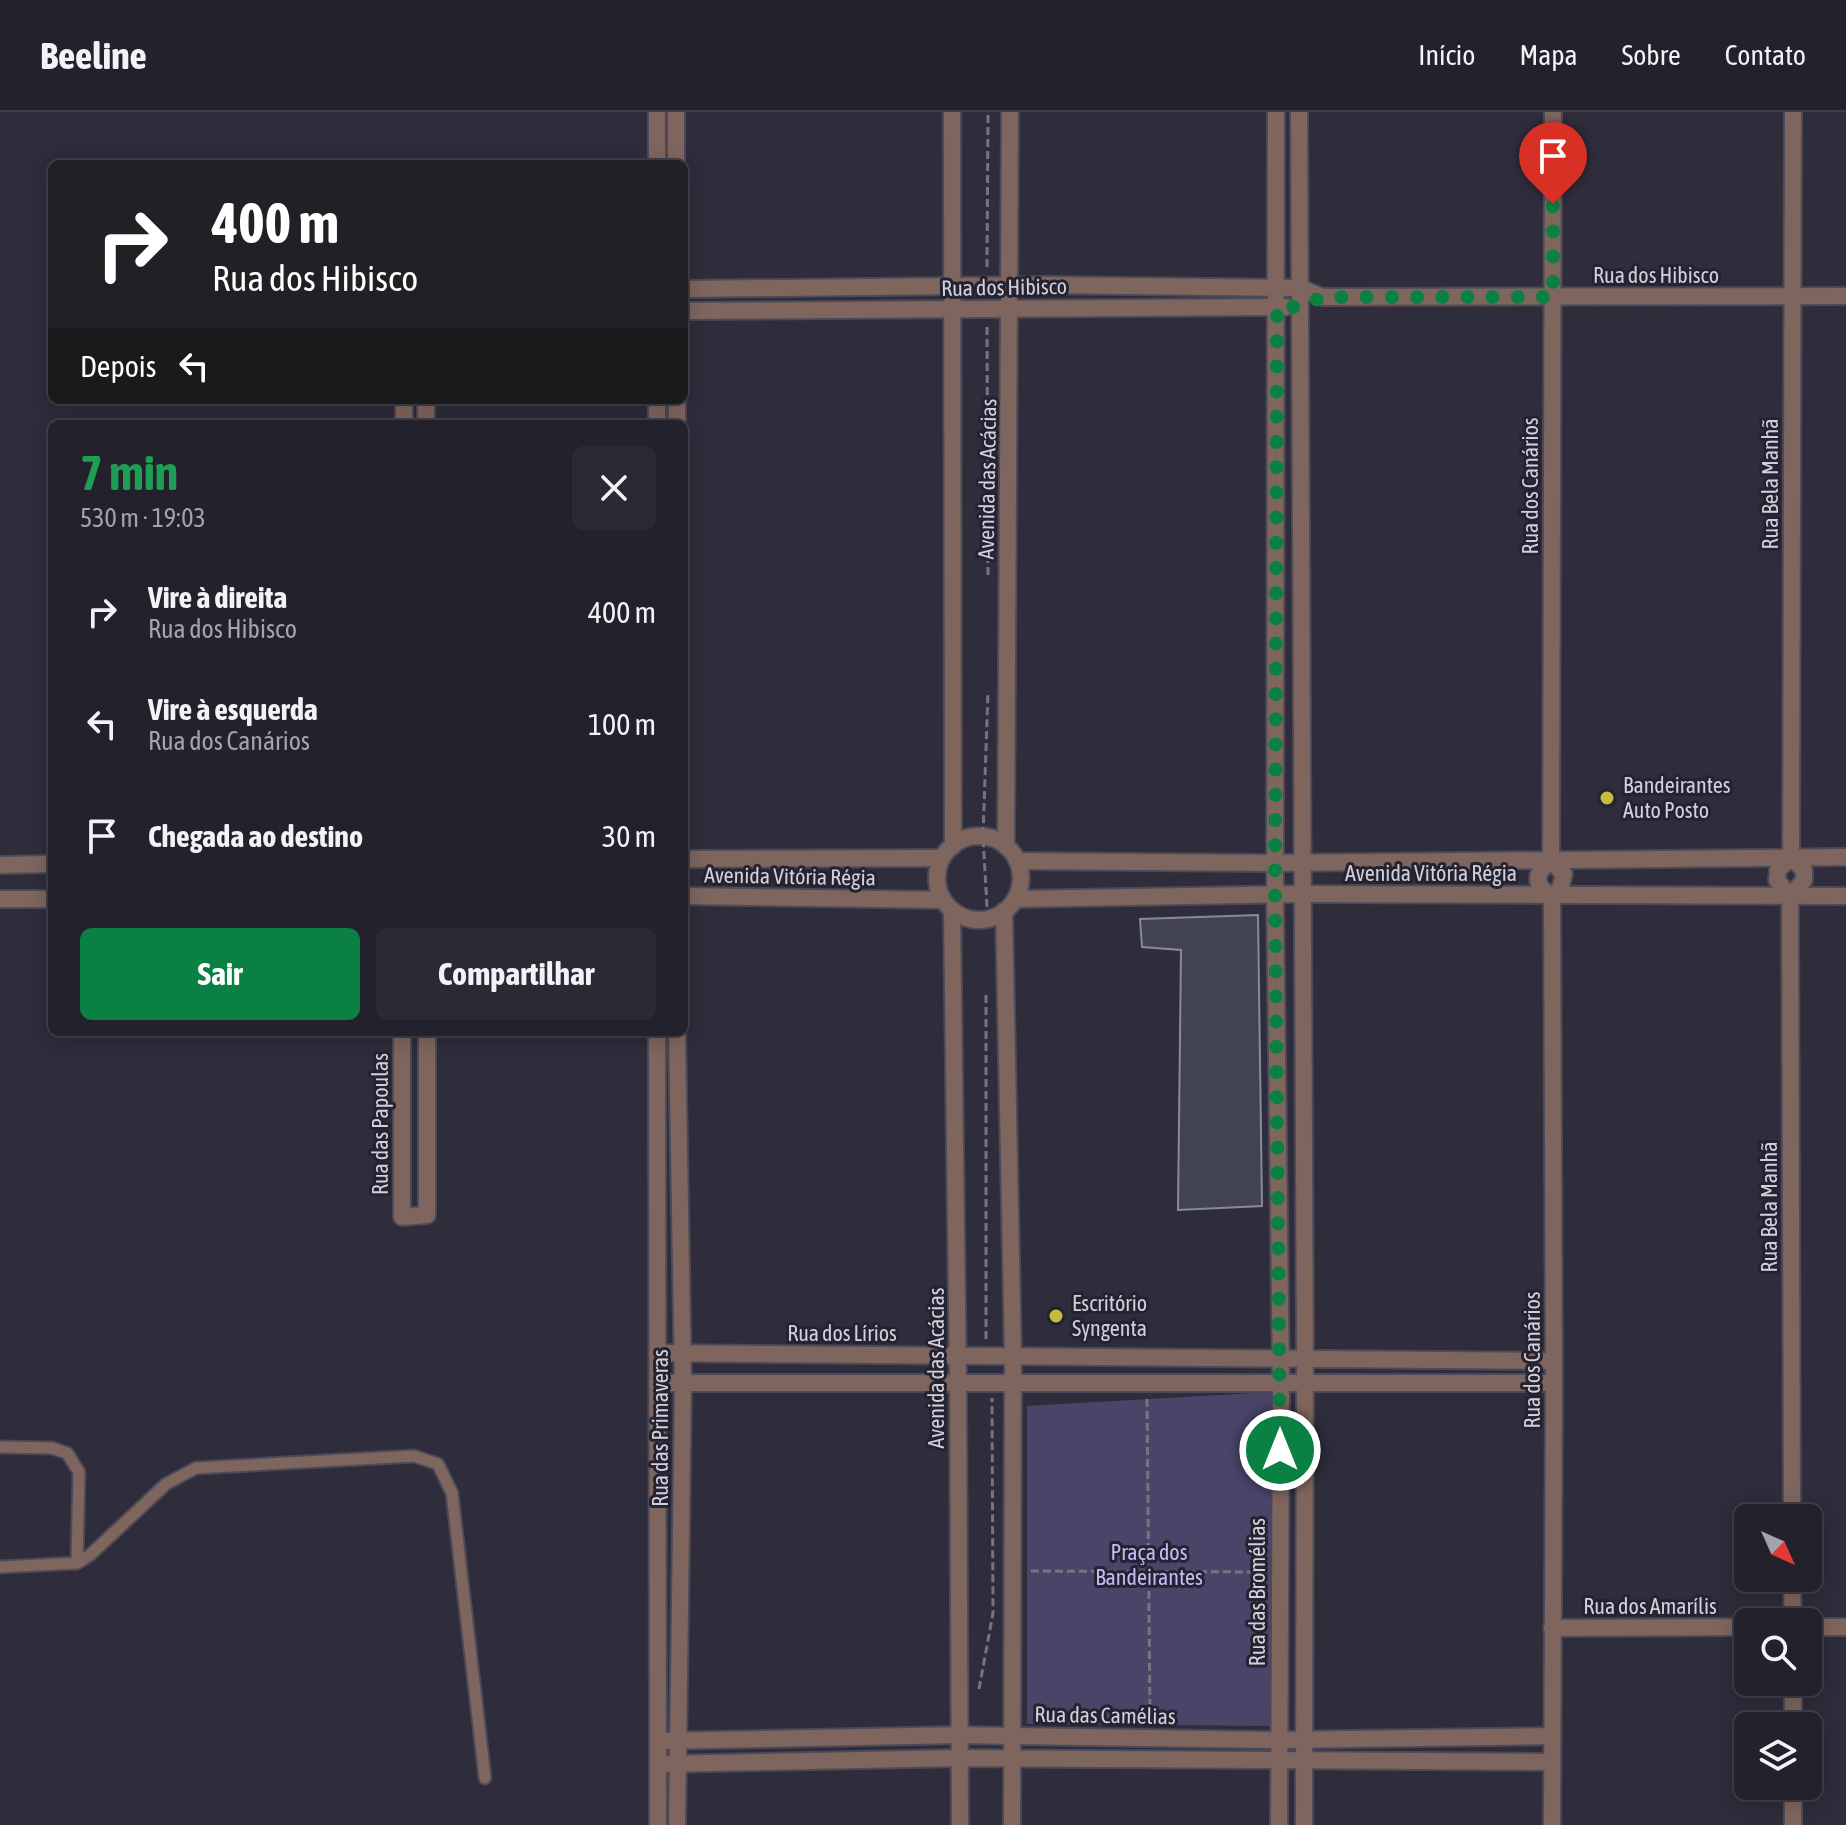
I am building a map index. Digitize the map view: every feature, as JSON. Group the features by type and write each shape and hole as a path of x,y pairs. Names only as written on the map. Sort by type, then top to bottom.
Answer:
{"street":[{"path":"657,112 657,160"},
{"path":"676,112 676,160"},
{"name":"Avenida das Acácias","path":"947,852 954,310 952,112"},
{"name":"Avenida das Acácias","path":"1006,846 1010,112"},
{"name":"Rua das Bromélias","path":"1276,112 1275,895 1281,1358 1279,1825"},
{"path":"1299,112 1304,1825"},
{"name":"Rua dos Canários","path":"1552,1825 1552,896 1537,883 1537,875 1551,861 1553,112"},
{"name":"Rua Bela Manhã","path":"1792,1504 1790,897 1777,880 1778,870 1791,857 1793,112"},
{"name":"Rua dos Hibisco","path":"688,289 1011,286 1300,288 1322,297 1846,296"},
{"name":"Rua dos Hibisco","path":"688,311 1300,307 1322,297"},
{"path":"1010,905 986,920 963,917 948,905 938,887 938,874 947,852 973,837 995,839 1006,846 1021,873 1010,905 1012,1825"},
{"name":"Avenida Vitória Régia","path":"688,859 947,852"},
{"name":"Avenida Vitória Régia","path":"1017,861 1276,863 1846,857"},
{"path":"0,865 48,864"},
{"name":"Avenida Vitória Régia","path":"1010,905 1301,894 1846,896"},
{"name":"Avenida Vitória Régia","path":"688,896 948,905"},
{"path":"0,899 48,899"},
{"name":"Avenida das Acácias","path":"948,905 958,1356 960,1825"},
{"name":"Rua das Papoulas","path":"402,1036 402,1217 427,1215 427,1036"},
{"name":"Rua das Primaveras","path":"657,1036 658,1825"},
{"name":"Rua das Primaveras","path":"677,1036 683,1383 677,1825"},
{"name":"Rua dos Lírios","path":"657,1353 1554,1361"},
{"path":"657,1383 1554,1383"},
{"name":"Rua dos Amarílis","path":"1552,1628 1734,1627"},
{"path":"1822,1627 1846,1627"},
{"name":"Rua das Camélias","path":"658,1741 959,1735 1279,1740 1552,1736"},
{"name":"Rua das Camélias","path":"658,1764 959,1758 1552,1762"},
{"path":"1793,1800 1793,1825"}],"lane":[{"path":"0,1447 52,1448 67,1453 79,1472 77,1563"},
{"path":"0,1567 77,1563 90,1555 166,1484 196,1468 414,1456 438,1464 452,1493 485,1778"}],"path":[{"path":"1147,1383 1150,1737"},
{"path":"1011,1571 1279,1572"}],"green space":[{"name":"Praça dos Bandeirantes","path":"1272,1392 1271,1726 1027,1724 1027,1406"}],"building":[{"path":"1258,915 1262,1206 1178,1210 1181,950 1142,947 1140,919"}],"place":[{"name":"Bandeirantes Auto Posto","path":"1607,798"},
{"name":"Escritório Syngenta","path":"1056,1316"}],"route":[{"path":"1280,1450 1275,895 1277,307 1300,307 1322,297 1553,297 1553,204"}]}
